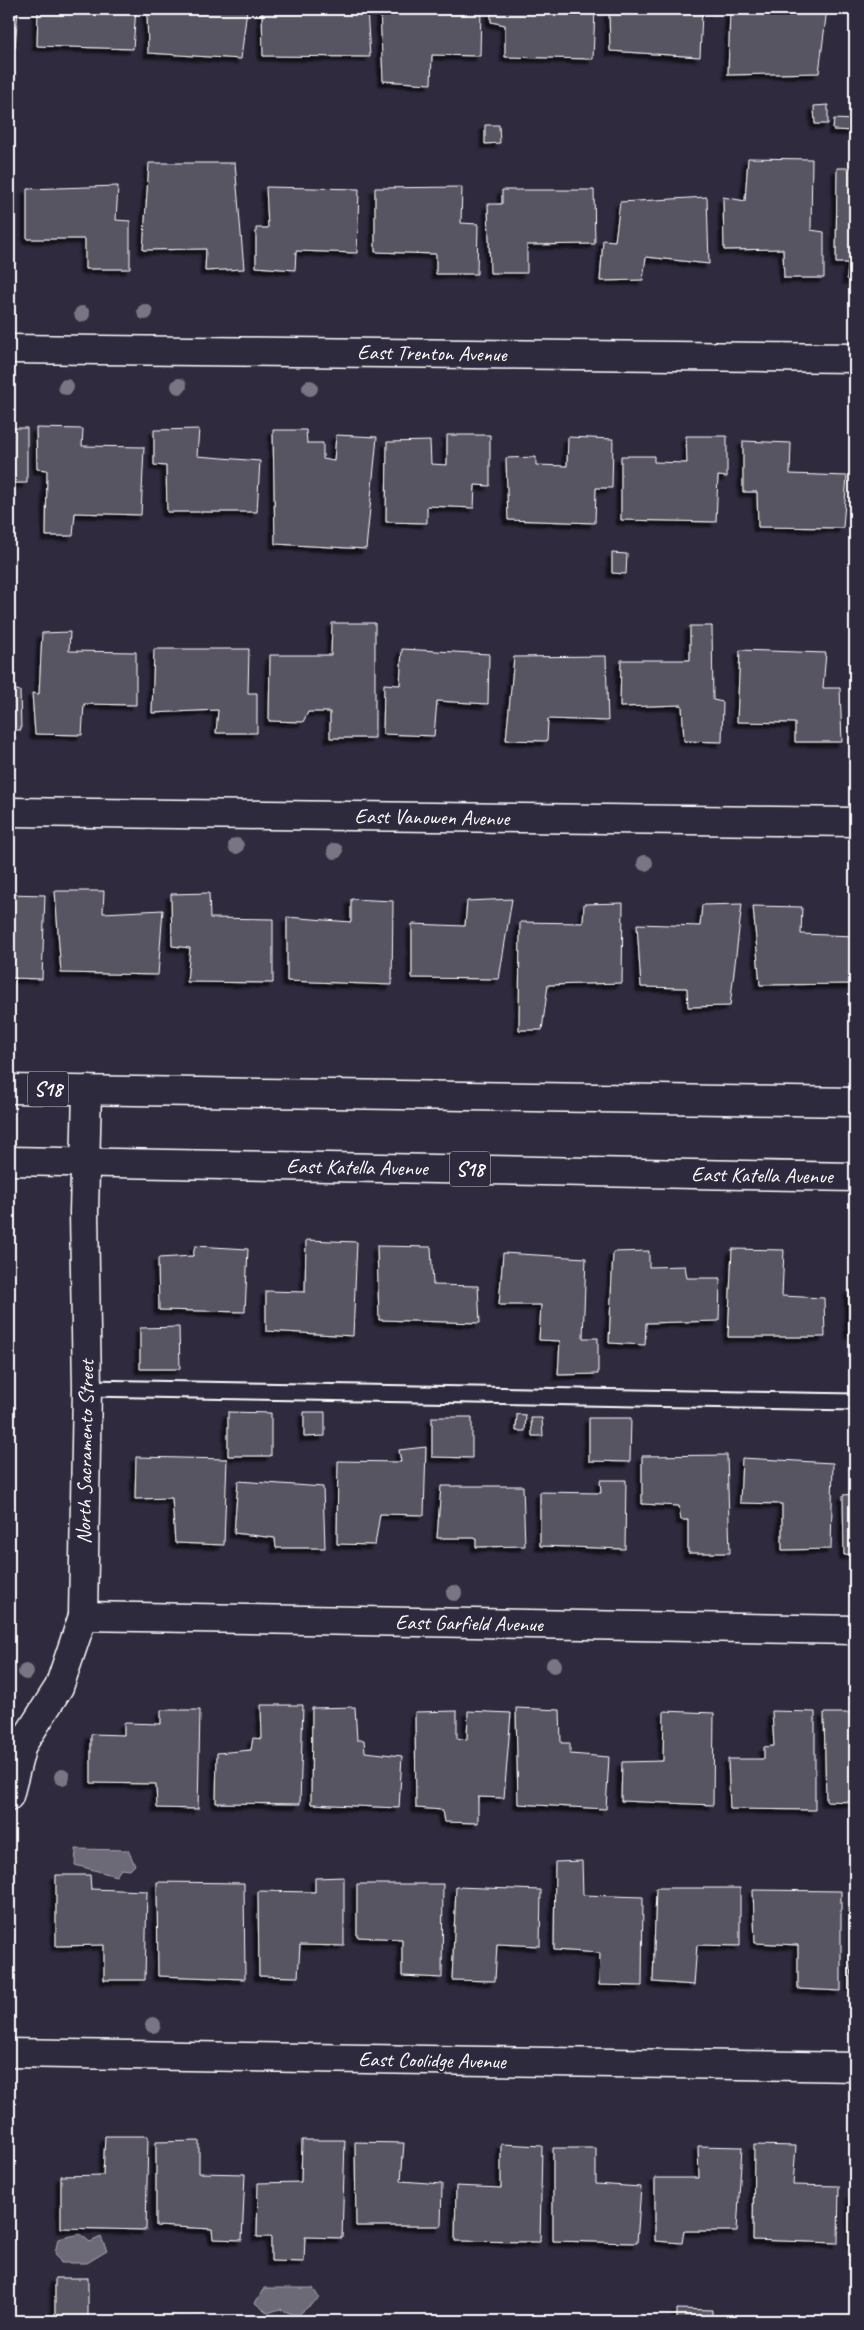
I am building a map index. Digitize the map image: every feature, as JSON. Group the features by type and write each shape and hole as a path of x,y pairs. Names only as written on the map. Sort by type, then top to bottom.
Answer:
{"street":[{"name":"East Trenton Avenue","path":"9,349 855,358"},
{"name":"East Vanowen Avenue","path":"9,812 855,822"},
{"name":"S18","path":"9,1089 855,1102"},
{"name":"North Sacramento Street","path":"9,1796 22,1745 59,1687 84,1616 87,1388 85,1161 87,1090"},
{"name":"East Katella Avenue","path":"9,1160 855,1177"},
{"name":"East Garfield Avenue","path":"84,1616 855,1630"},
{"name":"East Coolidge Avenue","path":"9,2053 855,2067"}],"lane":[{"path":"87,1388 855,1402"}],"shaded area":[{"path":"76,1849 128,1850 135,1865 130,1870 121,1869 116,1876 75,1865"},
{"path":"80,2234 90,2242 101,2237 107,2251 87,2263 61,2263 55,2253 58,2239"},
{"path":"264,2288 313,2288 319,2298 297,2316 280,2309 268,2313 255,2303"}],"building":[{"path":"9,9 18,9 15,48 9,48"},
{"path":"38,9 136,9 133,49 37,46"},
{"path":"147,9 247,9 241,59 148,53"},
{"path":"262,9 367,9 370,57 263,56"},
{"path":"380,9 481,9 480,56 432,55 431,84 383,81"},
{"path":"491,9 595,9 593,59 505,57 505,25 491,22"},
{"path":"609,9 716,9 715,12 702,12 700,57 610,51"},
{"path":"730,9 789,12 789,9 827,9 819,73 728,75"},
{"path":"828,105 828,124 815,124 814,106"},
{"path":"834,119 854,120 854,131 833,130"},
{"path":"485,125 499,125 500,143 485,144"},
{"path":"748,158 812,159 811,230 824,232 824,278 784,278 783,249 724,250 723,197 745,201"},
{"path":"149,163 235,163 244,269 205,271 206,249 143,250"},
{"path":"837,168 855,168 855,279 847,279 848,263 836,263"},
{"path":"118,186 116,220 130,221 130,269 85,269 85,239 27,239 27,189"},
{"path":"266,187 359,189 357,253 296,251 295,270 256,267 256,228 268,228"},
{"path":"462,187 461,223 478,224 477,274 436,274 436,254 375,252 375,188"},
{"path":"502,190 594,190 595,244 527,245 527,273 490,273 488,204 502,204"},
{"path":"707,197 709,264 646,257 643,280 600,281 603,240 615,241 620,202"},
{"path":"9,428 27,428 27,483 12,483 11,518 9,518"},
{"path":"36,428 83,429 82,446 144,447 141,515 75,513 73,536 46,536 47,470 37,469"},
{"path":"199,429 197,456 260,461 257,512 167,512 166,466 154,465 154,430"},
{"path":"273,430 306,430 307,443 323,443 323,459 334,461 336,435 377,437 366,549 275,544"},
{"path":"447,435 490,435 490,486 475,485 474,508 427,506 427,523 386,522 387,442 430,441 431,464 447,465"},
{"path":"686,436 727,436 727,477 718,476 716,522 621,520 621,456 654,456 654,462 687,463"},
{"path":"568,437 613,439 612,488 596,488 595,523 508,520 506,458 536,457 536,465 567,466"},
{"path":"743,441 791,443 790,474 847,476 843,528 758,527 757,492 743,492"},
{"path":"612,553 627,554 626,574 612,573"},
{"path":"332,623 375,623 375,738 330,738 330,712 308,712 303,722 269,721 270,655 331,655"},
{"path":"690,626 712,626 713,700 723,702 722,742 684,741 682,705 620,707 621,660 690,660"},
{"path":"70,632 69,651 136,652 136,705 84,704 82,735 35,734 32,693 39,694 42,633"},
{"path":"9,644 14,644 13,689 20,691 21,730 9,730"},
{"path":"154,649 249,649 248,693 257,693 257,733 216,733 218,710 152,713"},
{"path":"402,649 489,654 488,704 437,701 434,736 383,734 384,684 400,685"},
{"path":"740,650 826,653 823,688 840,688 842,742 795,742 795,723 737,722"},
{"path":"606,656 608,721 548,719 547,741 506,740 514,657"},
{"path":"55,891 104,891 103,913 163,910 158,975 61,973"},
{"path":"209,893 210,918 273,919 273,983 187,982 190,948 172,946 171,894"},
{"path":"9,894 45,895 42,979 9,978"},
{"path":"351,899 393,901 392,985 287,981 287,917 351,922"},
{"path":"512,899 499,979 412,978 412,924 465,926 467,901"},
{"path":"623,903 622,983 548,985 542,1030 519,1030 520,922 583,923 584,904"},
{"path":"742,904 730,1006 688,1007 687,988 641,987 637,924 700,926 702,905"},
{"path":"753,906 802,907 801,934 855,936 854,984 760,985"},
{"path":"306,1240 357,1242 353,1336 266,1331 266,1291 305,1292"},
{"path":"195,1246 248,1249 245,1312 159,1310 158,1258 193,1256"},
{"path":"377,1246 431,1247 433,1285 478,1286 480,1323 379,1320"},
{"path":"732,1249 784,1250 782,1296 824,1298 825,1337 728,1337"},
{"path":"649,1251 649,1267 685,1266 687,1278 720,1278 719,1321 646,1323 645,1345 609,1343 613,1252"},
{"path":"503,1253 586,1258 583,1338 598,1338 598,1374 558,1375 560,1341 539,1340 541,1305 499,1305"},
{"path":"849,1290 855,1291 855,1334 849,1334"},
{"path":"179,1327 180,1369 140,1369 140,1328"},
{"path":"228,1412 271,1413 271,1456 228,1456"},
{"path":"304,1412 325,1412 325,1436 304,1437"},
{"path":"517,1414 526,1415 525,1431 516,1431"},
{"path":"432,1417 472,1417 472,1458 432,1457"},
{"path":"531,1418 542,1418 543,1436 532,1436"},
{"path":"589,1418 631,1418 630,1462 589,1461"},
{"path":"426,1447 424,1515 380,1514 375,1545 337,1544 338,1461 401,1462 399,1450"},
{"path":"727,1455 730,1553 688,1553 688,1520 681,1520 679,1506 642,1504 642,1456"},
{"path":"136,1457 227,1459 224,1545 175,1543 172,1498 135,1499"},
{"path":"742,1458 833,1463 831,1549 782,1550 782,1504 740,1503"},
{"path":"600,1480 626,1480 625,1549 540,1546 540,1492 601,1493"},
{"path":"238,1481 323,1487 325,1548 276,1548 275,1538 234,1533"},
{"path":"441,1486 523,1486 525,1546 476,1547 476,1538 437,1538"},
{"path":"855,1494 855,1553 844,1555 843,1495"},
{"path":"261,1705 303,1705 300,1804 216,1803 217,1753 251,1750 253,1738 262,1739"},
{"path":"355,1707 357,1740 364,1740 365,1752 402,1756 399,1808 311,1804 312,1708"},
{"path":"516,1708 560,1710 561,1743 570,1743 570,1754 609,1757 606,1809 518,1804"},
{"path":"161,1710 200,1710 198,1809 157,1808 156,1784 91,1783 91,1734 124,1735 124,1723 161,1724"},
{"path":"457,1711 457,1738 467,1740 468,1711 511,1713 504,1798 478,1797 478,1823 444,1822 442,1810 416,1808 415,1712"},
{"path":"664,1711 714,1713 713,1805 621,1801 622,1762 663,1761"},
{"path":"772,1711 815,1712 815,1810 730,1809 728,1759 764,1759 764,1747 774,1746"},
{"path":"824,1713 855,1713 855,1802 826,1801"},
{"path":"582,1861 583,1895 643,1897 642,1986 599,1985 600,1953 554,1950 555,1862"},
{"path":"56,1875 90,1875 91,1889 147,1891 145,1980 104,1980 104,1945 56,1946"},
{"path":"344,1877 344,1946 300,1945 298,1977 259,1976 258,1891 315,1892 315,1878"},
{"path":"157,1882 244,1883 245,1979 158,1976"},
{"path":"357,1884 443,1884 442,1978 402,1976 402,1939 357,1937"},
{"path":"456,1887 541,1890 540,1946 497,1944 495,1981 452,1980"},
{"path":"656,1888 740,1888 740,1946 697,1945 694,1985 653,1982"},
{"path":"753,1890 841,1891 841,1991 798,1989 798,1945 755,1943"},
{"path":"853,1901 855,1901 855,1987 851,1987"},
{"path":"105,2136 148,2136 146,2230 61,2228 61,2176 103,2175"},
{"path":"302,2140 345,2140 342,2238 305,2237 304,2262 271,2261 271,2237 257,2237 258,2183 301,2182"},
{"path":"199,2141 199,2173 245,2174 242,2240 213,2239 212,2229 156,2226 156,2142"},
{"path":"355,2142 404,2143 401,2181 442,2184 441,2226 356,2226"},
{"path":"501,2144 542,2146 540,2242 455,2241 456,2186 501,2188"},
{"path":"754,2145 796,2146 793,2185 839,2186 838,2243 753,2240"},
{"path":"698,2146 742,2147 737,2231 684,2231 682,2243 655,2241 655,2178 699,2178"},
{"path":"553,2148 596,2148 596,2184 641,2187 637,2243 553,2241"},
{"path":"851,2194 855,2194 855,2246 853,2246"},
{"path":"55,2278 88,2278 88,2321 55,2321"},
{"path":"677,2309 712,2310 712,2321 677,2321"},
{"path":"156,2318 240,2319 240,2321 156,2321"}]}
